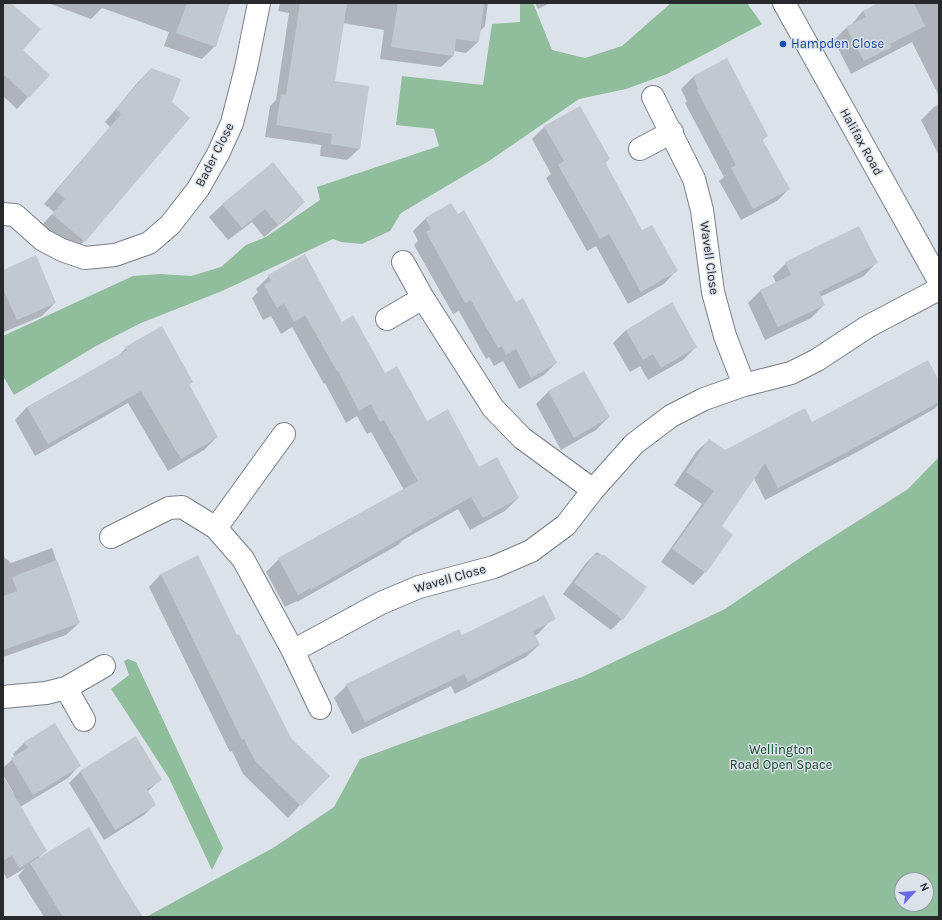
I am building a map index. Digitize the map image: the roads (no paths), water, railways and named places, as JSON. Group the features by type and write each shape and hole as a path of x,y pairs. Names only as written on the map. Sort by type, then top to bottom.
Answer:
{"street":[{"name":"Bader Close","path":"3,214 15,215 43,240 62,250 85,258 115,255 149,243 170,225 198,189 221,148 234,116 246,68 259,3"},
{"name":"Halifax Road","path":"784,3 939,282"},
{"name":"Wavell Close","path":"653,97 672,132 694,179 702,210 713,292 725,336 744,385"},
{"path":"640,149 672,132"},
{"path":"403,262 423,298 493,408 522,438 593,490"},
{"name":"Wavell Close","path":"293,651 381,603 419,587 451,577 494,567 531,551 566,525 593,490 634,444 671,416 704,399 744,385 791,373 817,360 867,327 939,289"},
{"path":"387,319 423,298"},
{"path":"216,528 284,434"},
{"path":"111,537 169,508 182,507 216,528 243,559 293,651 320,708"},
{"path":"3,697 46,693 66,688 104,666"},
{"path":"66,688 84,720"}],"place":[{"name":"Hampden Close","path":"783,44"}],"park label":[{"name":"Wellington Road Open Space","path":"781,758"}]}
